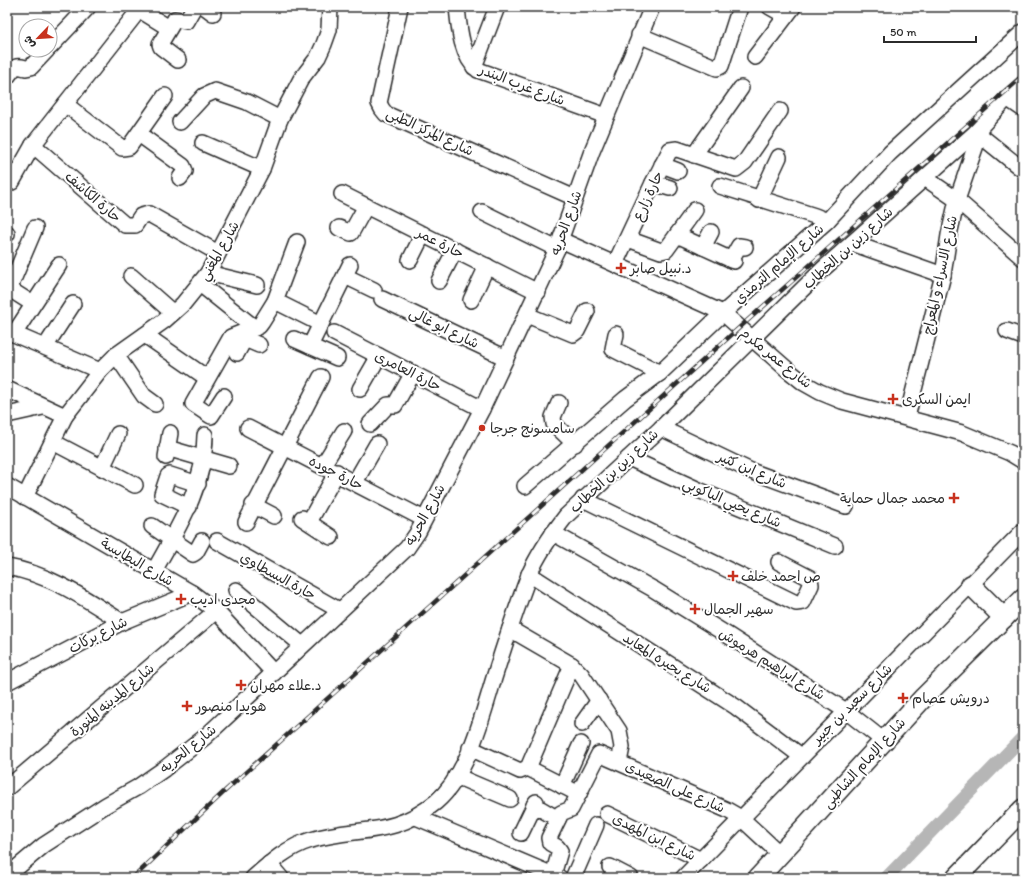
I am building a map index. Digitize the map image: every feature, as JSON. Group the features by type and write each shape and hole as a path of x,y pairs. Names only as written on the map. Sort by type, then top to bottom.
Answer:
{"main road":[{"path":"971,584 1004,618"},
{"name":"شارع الإمام الشاطبى","path":"758,878 781,855 934,687 1023,598"},
{"path":"956,878 1023,809"}],"street":[{"path":"58,39 88,7"},
{"path":"178,60 160,46 169,28 176,19 186,21 194,7"},
{"name":"شارع المغني","path":"25,497 65,416 100,371 116,355 173,313 204,279 262,169 280,119 300,79 318,57 328,30 330,7"},
{"name":"شارع المركز الطبى","path":"400,7 379,103 386,114 575,198"},
{"name":"شارع غرب البندر","path":"457,7 466,56 474,67 486,74 606,116"},
{"path":"474,67 497,7"},
{"name":"شارع الحريه","path":"7,876 44,845 164,769 204,737 274,673 339,610 394,562 407,548 482,409 538,292 559,245 606,116 652,7"},
{"path":"639,35 717,68 721,66 740,7"},
{"path":"755,57 790,12 770,7"},
{"path":"12,182 34,145 137,8 169,28"},
{"name":"شارع الإمام الترمذي","path":"525,486 625,399 660,373 723,313 827,221 890,153 1023,32"},
{"path":"7,77 16,66 26,68 31,66 39,58"},
{"name":"شارع زين بن الخطاب","path":"253,878 289,850 310,840 390,828 416,816 436,802 456,776 470,748 529,574 552,533 583,499 661,428 852,243 977,134 1007,98 1023,84"},
{"path":"694,155 741,88"},
{"path":"180,122 204,96 215,91 247,102 280,119"},
{"path":"65,104 122,148 123,153 139,134 165,96"},
{"path":"1007,98 1023,109"},
{"name":"حارة زارع","path":"614,264 628,239 652,183 672,149 677,149 731,168 741,166 780,111"},
{"path":"139,134 167,162 185,168 180,178"},
{"path":"977,134 1023,170"},
{"name":"شارع الاسراء و المعراج","path":"907,417 943,275 949,235 957,200 977,134"},
{"path":"203,142 262,169"},
{"name":"حارة الكاشف","path":"34,145 125,225 135,225 141,216 149,214 218,253"},
{"path":"760,200 779,157"},
{"path":"662,165 678,171"},
{"path":"925,178 957,200 1023,258"},
{"path":"652,183 670,188"},
{"path":"720,186 827,221"},
{"name":"حارة عمر","path":"342,194 538,292"},
{"path":"339,228 350,233 352,232 366,206"},
{"path":"628,239 664,251 695,210"},
{"name":"شارع عمر مكرم","path":"482,212 559,245 614,264 723,313 804,383 820,392 842,401 907,417 962,433 1010,453 1023,461"},
{"path":"33,304 10,290 10,288 34,228"},
{"path":"703,247 710,232"},
{"path":"410,260 423,234"},
{"path":"677,235 733,260 739,246 745,247"},
{"path":"224,396 211,416 193,404 231,337 250,332 259,326 275,301 296,242"},
{"path":"852,243 943,275"},
{"path":"439,281 455,250"},
{"path":"58,265 33,304 10,332 100,371"},
{"path":"471,300 487,266"},
{"name":"شارع ابو غالى","path":"321,324 347,271 378,295 506,358"},
{"path":"131,276 173,313"},
{"path":"204,279 257,285"},
{"path":"204,279 250,332 259,345"},
{"path":"275,301 321,324 310,346"},
{"path":"45,347 73,304"},
{"path":"527,315 573,334 578,331 587,311"},
{"path":"1007,331 1023,337"},
{"path":"237,353 250,332"},
{"name":"حارة العامرى","path":"334,333 482,409"},
{"path":"616,334 613,349 660,373"},
{"path":"145,335 207,378"},
{"path":"294,339 337,358"},
{"path":"116,355 144,396 155,404"},
{"path":"360,389 379,356"},
{"path":"370,424 388,405 395,405 413,373"},
{"path":"246,522 253,505 320,377"},
{"path":"7,389 65,416"},
{"path":"559,403 553,417 554,424 575,444"},
{"path":"7,415 43,407"},
{"name":"حارة جوده","path":"248,428 336,472 424,519"},
{"name":"شارع ابن كثير","path":"661,428 751,471 846,506"},
{"path":"322,465 344,431"},
{"path":"170,433 167,452 204,458 229,466"},
{"path":"102,468 118,434"},
{"path":"154,571 189,507 198,484 204,458 205,435"},
{"path":"53,442 135,485"},
{"path":"355,482 377,444"},
{"name":"شارع يحيي الباكوبي","path":"629,458 701,491 835,546"},
{"path":"331,537 306,520 336,472"},
{"path":"189,507 162,494 168,476 170,475 198,484"},
{"name":"شارع البطايسة","path":"7,486 192,593 216,611 274,673"},
{"path":"583,499 796,603 803,602 812,581 810,578 779,562"},
{"path":"253,505 274,516"},
{"path":"152,526 193,554 196,552 202,541"},
{"name":"شارع سعيد بن جبير","path":"683,878 740,818 1023,531"},
{"name":"شارع ابراهيم هرموش","path":"552,533 653,589 846,711 884,741"},
{"name":"حارة البسطاوي","path":"217,541 339,610"},
{"path":"7,567 26,571 65,586 122,622"},
{"name":"شارع بحيره المعابد","path":"529,574 736,707 801,756"},
{"path":"236,590 302,645"},
{"name":"شارع بركات","path":"7,682 122,622 192,593"},
{"name":"شارع المدينه المنورة","path":"7,788 216,611"},
{"path":"510,629 572,665 581,674 619,732 622,739 619,762"},
{"path":"470,748 521,771 528,768 572,665"},
{"path":"582,724 599,700"},
{"path":"562,786 581,744"},
{"name":"شارع على الصعيدى","path":"579,794 599,754 727,810 740,818 781,855"},
{"path":"416,816 556,876 560,851 548,840 562,812 568,812 571,809 579,794 528,768"},
{"path":"456,776 510,799"},
{"path":"521,833 535,804 558,819"},
{"name":"شارع ابن المهدى","path":"573,878 602,819 701,860"},
{"path":"270,864 281,878"},
{"path":"610,867 631,878"}],"waterway":[{"path":"886,878 1023,737"}],"railway":[{"path":"133,878 225,791 739,328 1023,76"}],"place":[{"name":"د.نبيل صابر","path":"621,268"},
{"name":"ايمن السكرى","path":"893,399"},
{"name":"سامسونج جرجا","path":"482,428"},
{"name":"محمد جمال حماية","path":"954,498"},
{"name":"ص احمد خلف","path":"733,576"},
{"name":"مجدى اديب","path":"181,599"},
{"name":"سهير الجمال","path":"695,609"},
{"name":"د.علاء مهران","path":"241,685"},
{"name":"درويش عصام","path":"903,698"},
{"name":"هويدا منصور","path":"187,706"}]}
